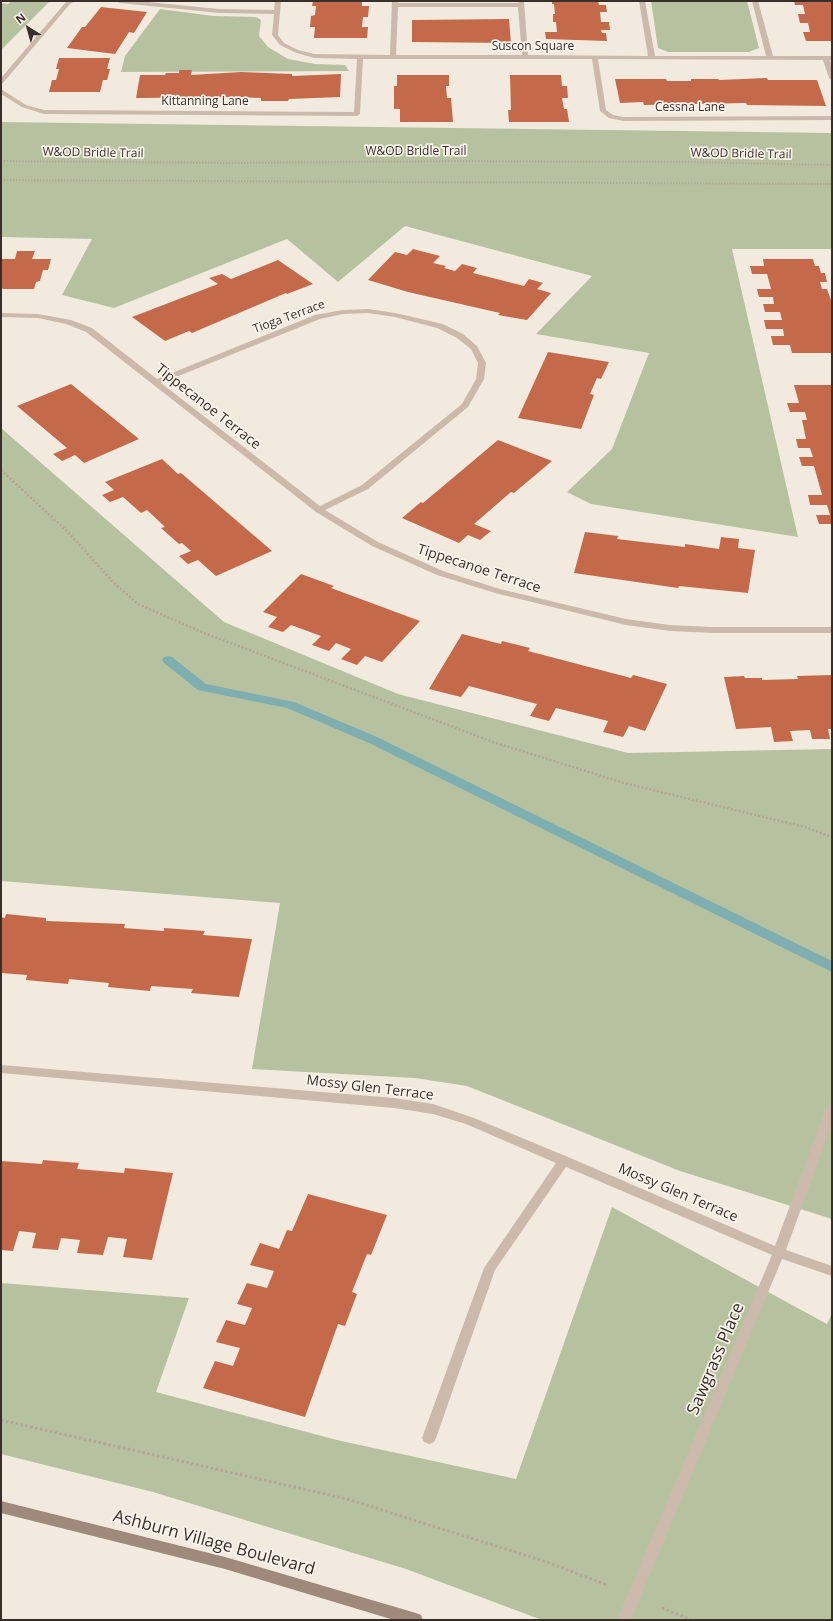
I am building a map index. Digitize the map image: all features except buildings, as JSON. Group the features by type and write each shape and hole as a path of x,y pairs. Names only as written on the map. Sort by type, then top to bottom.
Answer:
{"main road":[{"name":"Ashburn Village Boulevard","path":"1,1507 225,1563 416,1620"}],"street":[{"path":"1,82 68,3 72,1"},
{"path":"120,1 219,11 276,12"},
{"name":"Suscon Square","path":"278,1 275,35 282,44 296,51 314,56 829,58"},
{"path":"642,1 652,58"},
{"path":"755,1 770,58"},
{"path":"393,57 395,3 521,3 525,58"},
{"name":"Kittanning Lane","path":"1,91 24,106 44,112 357,114 360,57"},
{"name":"Cessna Lane","path":"596,58 603,111 611,117 622,119 832,118"},
{"path":"829,58 832,78"},
{"name":"Tioga Terrace","path":"156,382 318,317 343,312 368,311 394,315 440,326 460,336 474,348 482,364 480,379 465,405 365,487 319,510"},
{"name":"Tippecanoe Terrace","path":"1,315 38,316 68,322 89,330 319,510 375,544 440,573 498,591 598,616 670,628 713,630 832,630"},
{"name":"Mossy Glen Terrace","path":"1,1069 433,1109 470,1121 564,1160 779,1253 832,1271"},
{"name":"Sawgrass Place","path":"624,1620 779,1253 832,1108"},
{"path":"429,1438 490,1268 564,1160"}],"path":[{"name":"W&OD Bridle Trail","path":"1,161 236,163 458,161 681,162 832,165"},
{"path":"1,180 832,184"},
{"path":"1,470 67,531 113,582 138,604 204,633 493,742 624,783 805,827 832,837"},
{"path":"1,1420 347,1499 547,1562 691,1620"}],"green space":[{"path":"11,1 50,1 1,50 1,3 8,4"},
{"path":"651,1 747,1 759,48 749,52 668,52 658,48"},
{"path":"160,9 214,16 256,17 261,20 259,36 268,47 288,59 315,64 345,65 349,71 121,72 125,56"},
{"path":"1,122 832,133 832,249 732,249 798,537 591,504 567,492 612,449 649,353 536,334 592,276 405,226 338,282 287,239 114,308 62,295 92,239 1,237"},
{"path":"1,428 224,622 398,694 628,753 832,749 832,1219 680,1171 467,1086 415,1078 252,1069 280,903 1,881"},
{"path":"612,1207 827,1324 832,1313 832,1620 542,1620 406,1569 153,1492 1,1454 1,1283 189,1298 156,1392 337,1440 516,1479"}],"waterway":[{"path":"168,660 202,687 290,705 373,740 832,967"}]}
